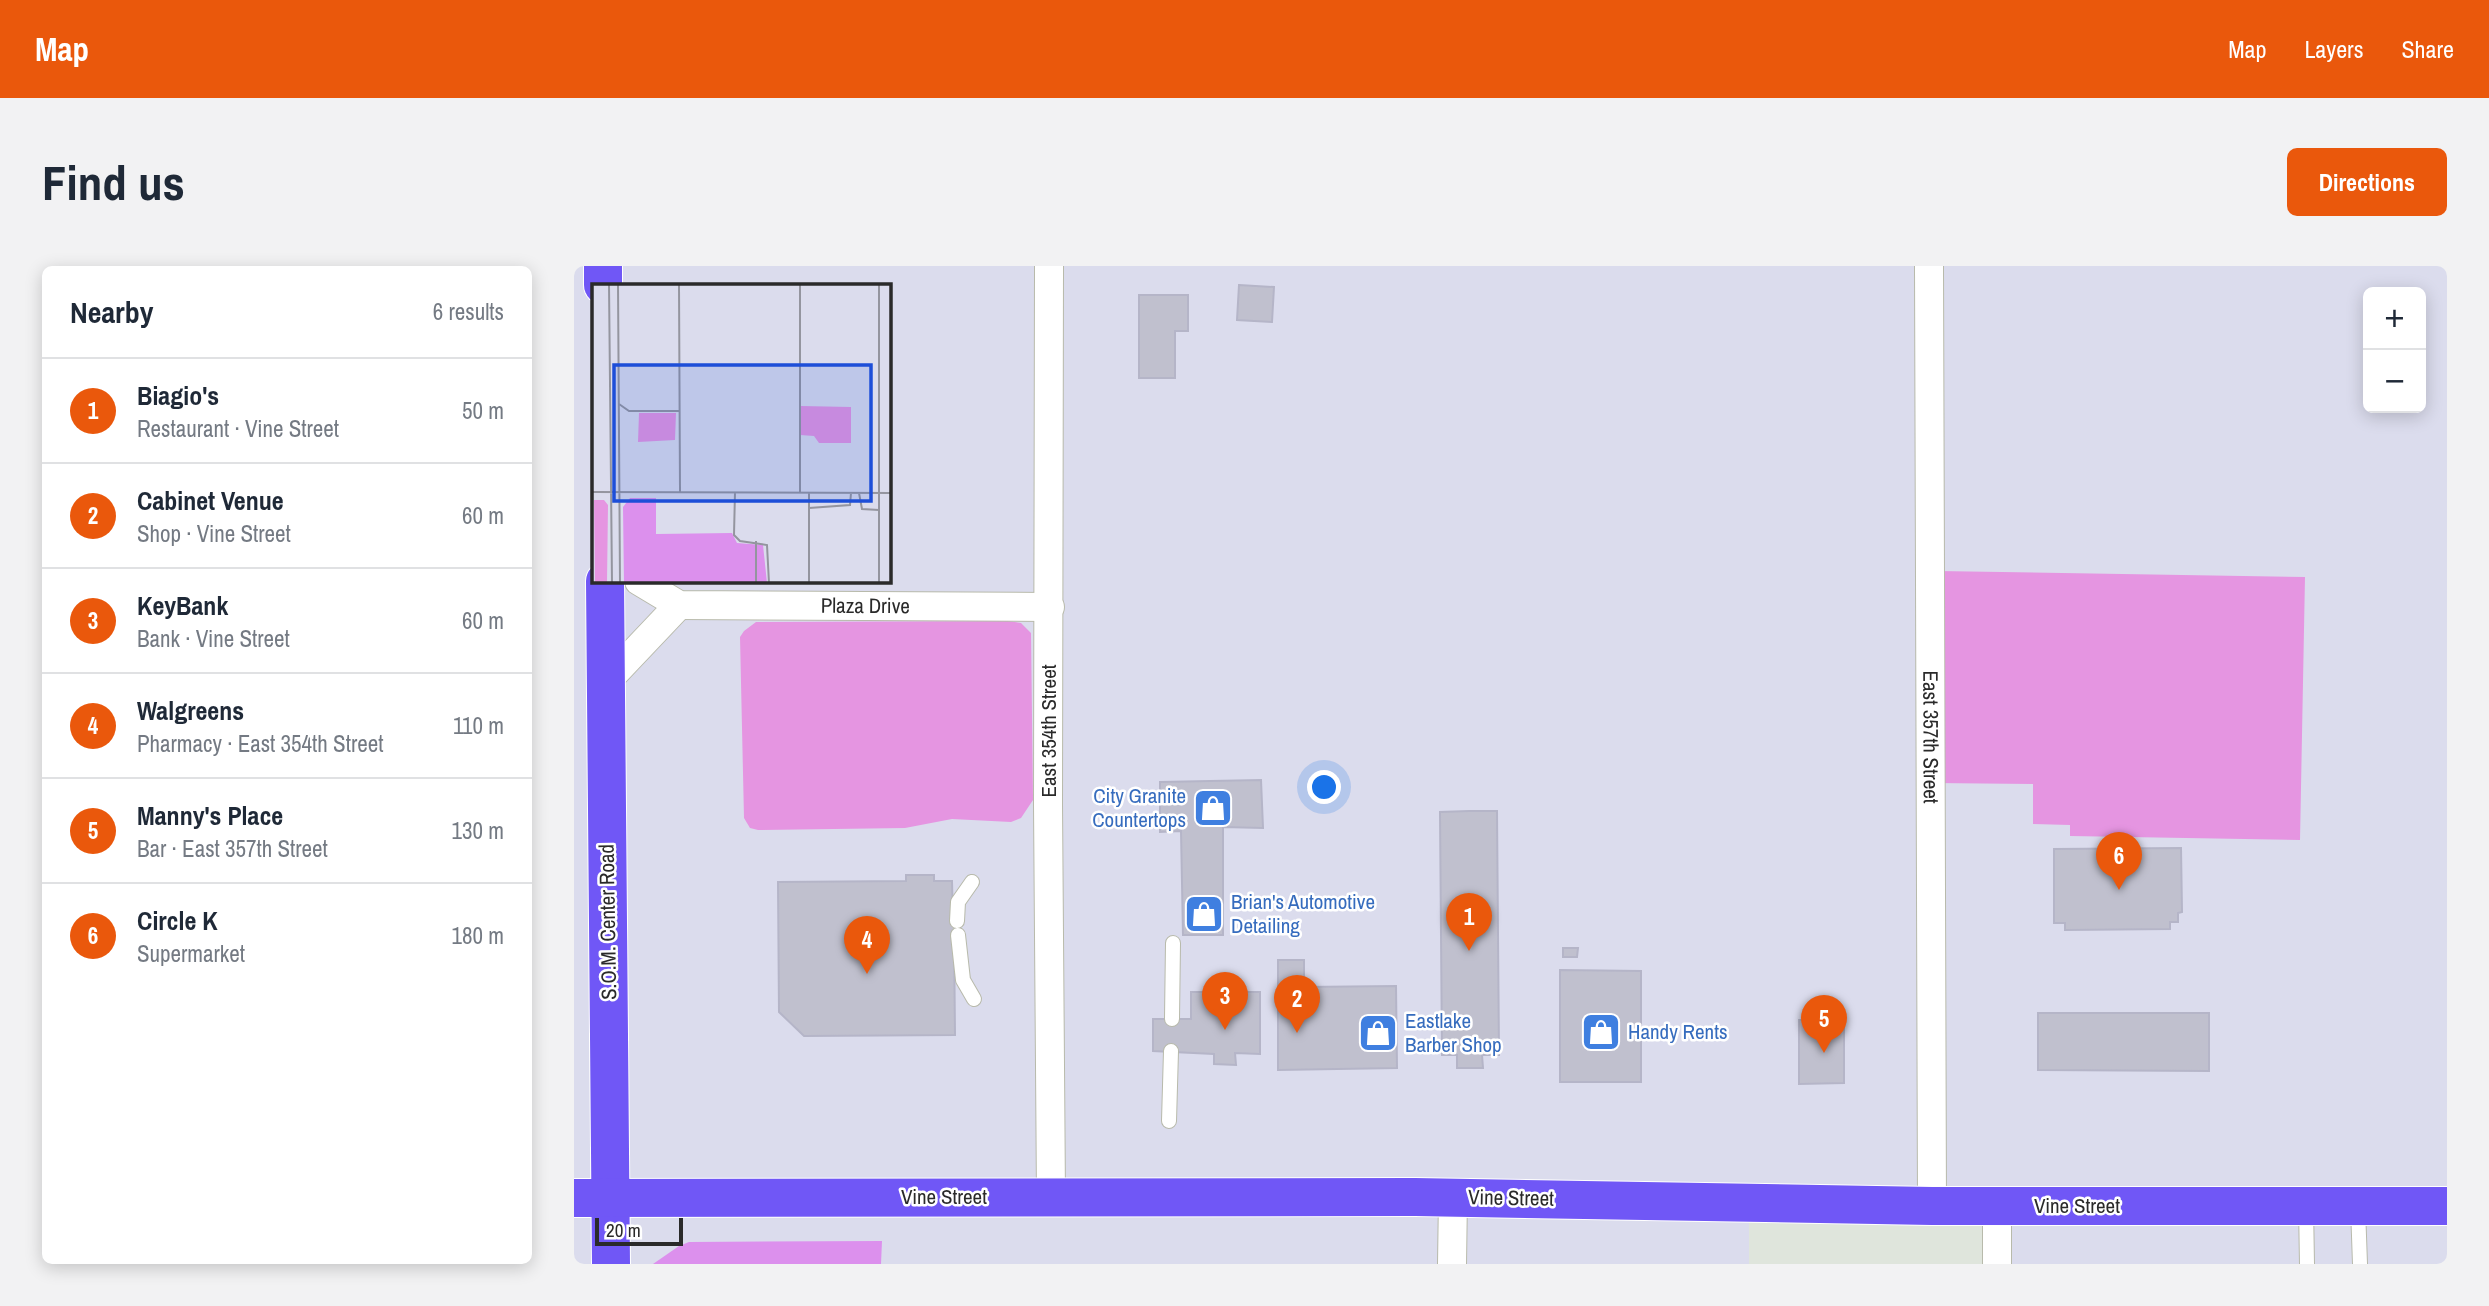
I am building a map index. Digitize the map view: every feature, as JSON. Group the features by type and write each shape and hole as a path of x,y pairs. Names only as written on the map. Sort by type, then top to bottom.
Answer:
{"main road":[{"path":"603,266 603,284"},
{"name":"S.O.M. Center Road","path":"606,583 606,682 592,1198 611,1264"},
{"name":"Vine Street","path":"592,1198 1453,1197 1932,1206 2447,1206"}],"street":[{"name":"East 354th Street","path":"1049,266 1048,804 1051,1197"},
{"name":"East 357th Street","path":"1929,266 1932,1206"},
{"path":"606,682 679,605 642,583"},
{"name":"Plaza Drive","path":"679,605 1050,607"},
{"path":"1452,1264 1453,1197"},
{"path":"1997,1206 1997,1264"}],"lane":[{"path":"972,882 958,902 957,928 963,980 974,999"},
{"path":"1172,1019 1174,943"},
{"path":"1169,1121 1171,1051"},
{"path":"2306,1206 2306,1264"},
{"path":"2358,1206 2360,1264"}],"shaded area":[{"path":"1937,571 2305,577 2300,840 2070,836 2070,825 2033,824 2033,784 1933,783"},
{"path":"756,622 1021,623 1031,633 1033,800 1021,818 1011,822 952,819 905,828 750,828 744,818 740,637 744,631"},
{"path":"1749,1214 1988,1216 1988,1264 1749,1264"},
{"path":"882,1241 881,1264 653,1264 689,1242"}],"building":[{"path":"1239,285 1274,287 1272,322 1237,320"},
{"path":"1139,295 1188,295 1188,331 1175,331 1175,378 1139,378"},
{"path":"1261,780 1263,828 1223,827 1223,935 1183,935 1181,831 1160,832 1160,782"},
{"path":"1497,811 1499,1055 1482,1055 1483,1068 1457,1068 1457,1055 1442,1055 1440,812"},
{"path":"2181,848 2182,912 2178,913 2178,922 2170,922 2170,929 2065,930 2065,923 2054,923 2054,849"},
{"path":"906,875 934,875 934,881 952,881 953,921 960,921 960,935 954,936 955,1035 804,1036 779,1012 778,882 906,881"},
{"path":"1563,948 1578,948 1577,957 1563,957"},
{"path":"1278,960 1304,960 1304,987 1396,986 1397,1068 1278,1070"},
{"path":"1560,970 1641,971 1641,1082 1560,1082"},
{"path":"1191,992 1260,992 1260,1054 1235,1053 1236,1065 1214,1064 1214,1054 1153,1051 1153,1019 1191,1019"},
{"path":"2038,1013 2209,1013 2209,1071 2038,1070"},
{"path":"1808,1016 1817,1016 1817,1020 1844,1020 1844,1083 1799,1084 1799,1020 1808,1020"}],"place":[{"name":"City Granite Countertops","path":"1213,808"},
{"name":"Circle K","path":"2119,890"},
{"name":"Brian's Automotive Detailing","path":"1204,914"},
{"name":"Biagio's","path":"1469,951"},
{"name":"Walgreens","path":"867,974"},
{"name":"KeyBank","path":"1225,1030"},
{"name":"Handy Rents","path":"1601,1032"},
{"name":"Cabinet Venue","path":"1297,1033"},
{"name":"Eastlake Barber Shop","path":"1378,1033"},
{"name":"Manny's Place","path":"1824,1053"}]}
